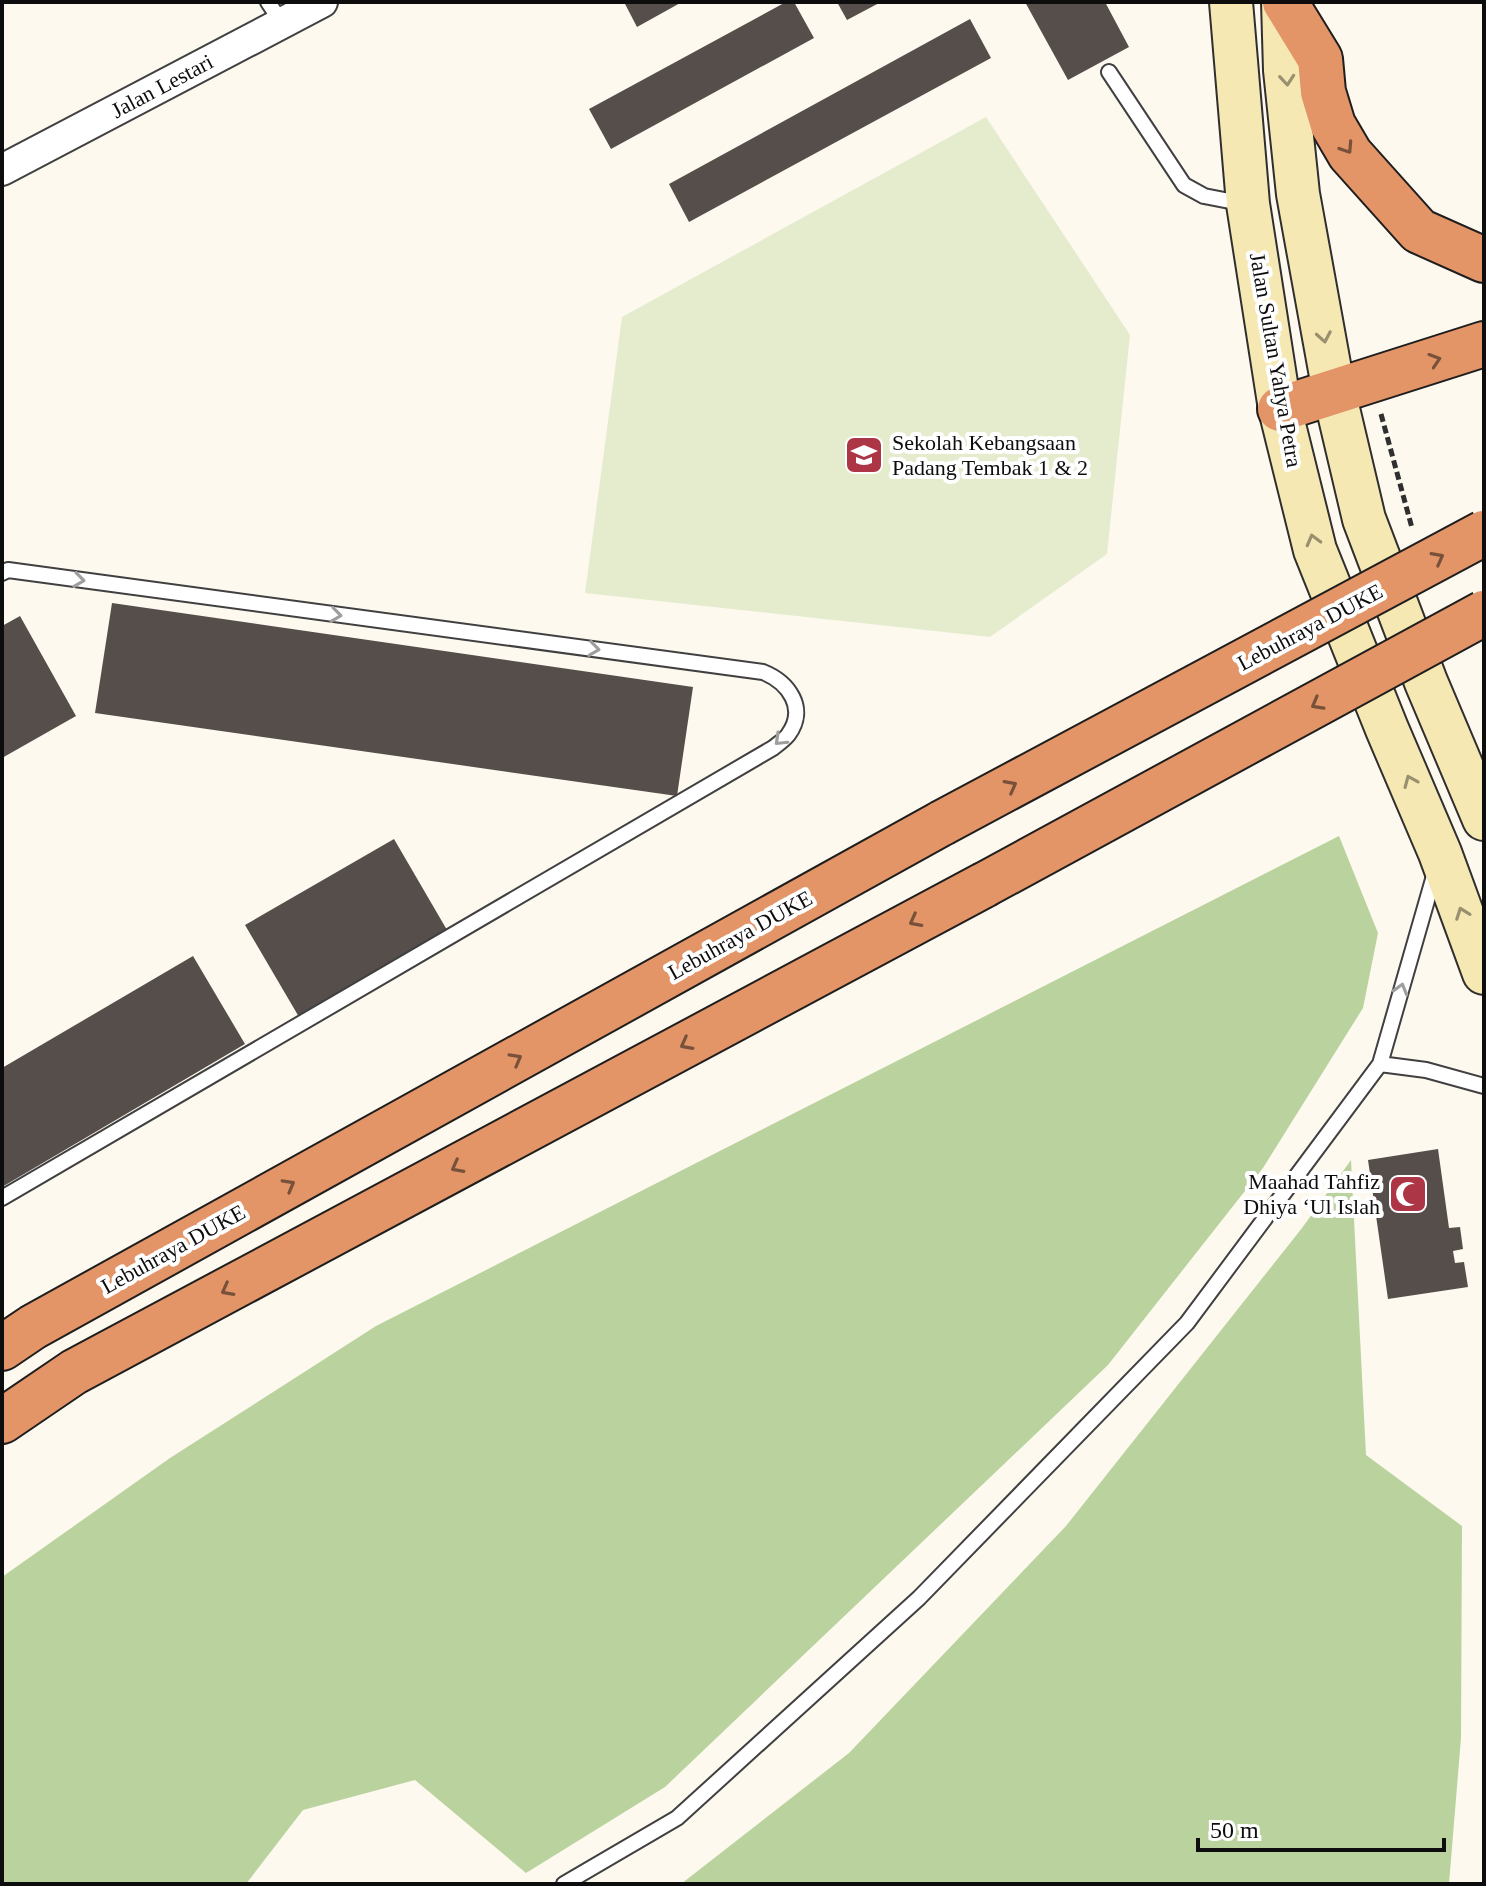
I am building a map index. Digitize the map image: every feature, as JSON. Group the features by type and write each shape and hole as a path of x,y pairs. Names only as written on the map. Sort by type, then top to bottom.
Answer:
{"highway":[{"path":"1284,2 1320,59 1323,92 1333,125 1350,154 1419,231 1484,260"},
{"path":"1280,409 1484,344"},
{"name":"Lebuhraya DUKE","path":"12,1337 942,823 1484,533"},
{"path":"2,1421 74,1372 984,885 1484,613"}],"main road":[{"name":"Jalan Sultan Yahya Petra","path":"1231,2 1248,204 1280,409 1315,550 1440,853 1484,973"},
{"path":"1284,2 1285,70 1298,194 1334,392 1364,519 1426,682 1484,819"}],"street":[{"name":"Jalan Lestari","path":"2,170 275,13 322,2"}],"lane":[{"path":"1109,72 1184,185 1204,196 1248,204"},
{"path":"2,573 8,570 24,572 763,672 778,678 794,698 795,717 789,734 773,748 2,1198"},
{"path":"564,1884 677,1818 919,1598 1187,1323 1380,1064 1440,853"},
{"path":"1380,1064 1426,1070 1484,1086"}],"green space":[{"path":"986,117 1130,335 1107,554 990,637 585,593 622,317"},
{"path":"1339,836 1378,933 1363,1008 1263,1168 1108,1365 665,1787 526,1873 415,1780 303,1810 246,1884 2,1884 2,1577 170,1458 376,1326"},
{"path":"1351,1160 1366,1455 1462,1526 1461,1738 1449,1884 681,1884 849,1753 1066,1526 1302,1228"}],"building":[{"path":"624,2 682,2 637,27"},
{"path":"786,2 794,2 814,38 611,149 589,109"},
{"path":"837,2 881,2 847,20"},
{"path":"1025,2 1105,2 1129,47 1068,80"},
{"path":"970,19 991,58 689,222 669,184"},
{"path":"112,603 693,687 677,796 95,713"},
{"path":"20,616 76,716 2,758 2,626"},
{"path":"394,839 447,930 299,1017 245,925"},
{"path":"193,956 245,1044 2,1187 2,1068"},
{"name":"Maahad Tahfiz Dhiya ‘Ul Islah","path":"1438,1149 1449,1228 1460,1227 1463,1249 1453,1251 1455,1263 1464,1262 1468,1287 1388,1299 1368,1160"}],"place":[{"name":"Sekolah Kebangsaan Padang Tembak 1 & 2","path":"864,455"},
{"name":"Maahad Tahfiz Dhiya ‘Ul Islah","path":"1408,1194"}]}
